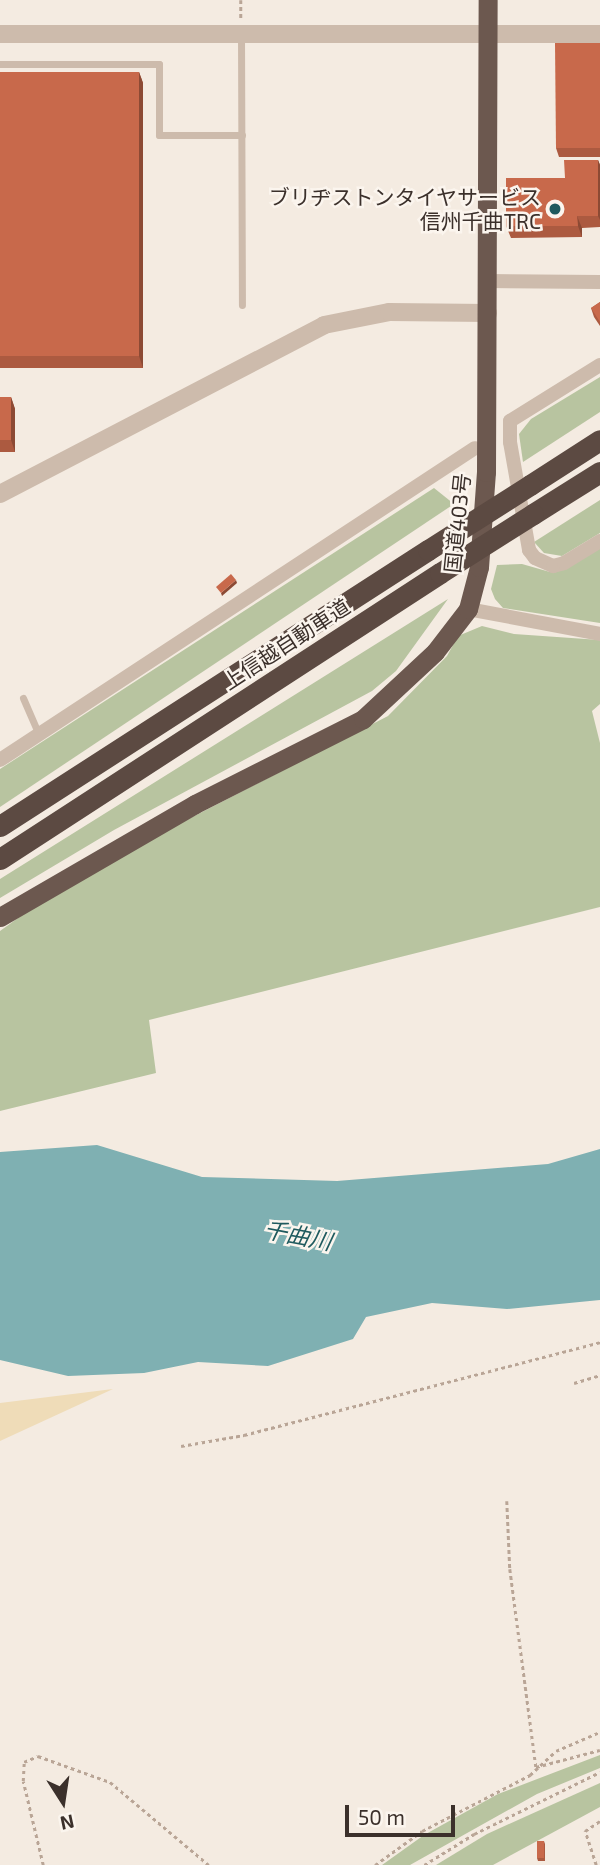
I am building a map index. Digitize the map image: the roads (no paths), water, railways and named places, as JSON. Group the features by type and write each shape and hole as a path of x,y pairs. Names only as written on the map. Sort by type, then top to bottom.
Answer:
{"highway":[{"name":"国道403号","path":"0,917 195,804 363,719 435,652 468,609 479,567 484,507 488,313 488,0"},
{"name":"上信越自動車道","path":"0,826 600,440"},
{"name":"上信越自動車道","path":"0,859 600,472"}],"street":[{"path":"0,34 600,34"},
{"path":"488,281 600,282"},
{"path":"0,494 324,325 389,312 488,313"},
{"path":"600,365 510,421 510,442 529,550 535,558 553,566 564,563 600,541"},
{"path":"0,760 475,448"},
{"path":"468,609 541,626 600,634"}],"lane":[{"path":"241,34 242,305"},
{"path":"0,64 159,64 159,135 242,135"},
{"path":"23,698 40,736"}],"water":[{"name":"千曲川","path":"97,1145 202,1177 337,1181 548,1164 600,1149 600,1300 507,1309 432,1303 366,1317 353,1339 268,1366 198,1362 144,1373 68,1376 0,1360 0,1152"}],"place":[{"name":"ブリヂストンタイヤサービス 信州千曲TRC","path":"555,209"}]}
